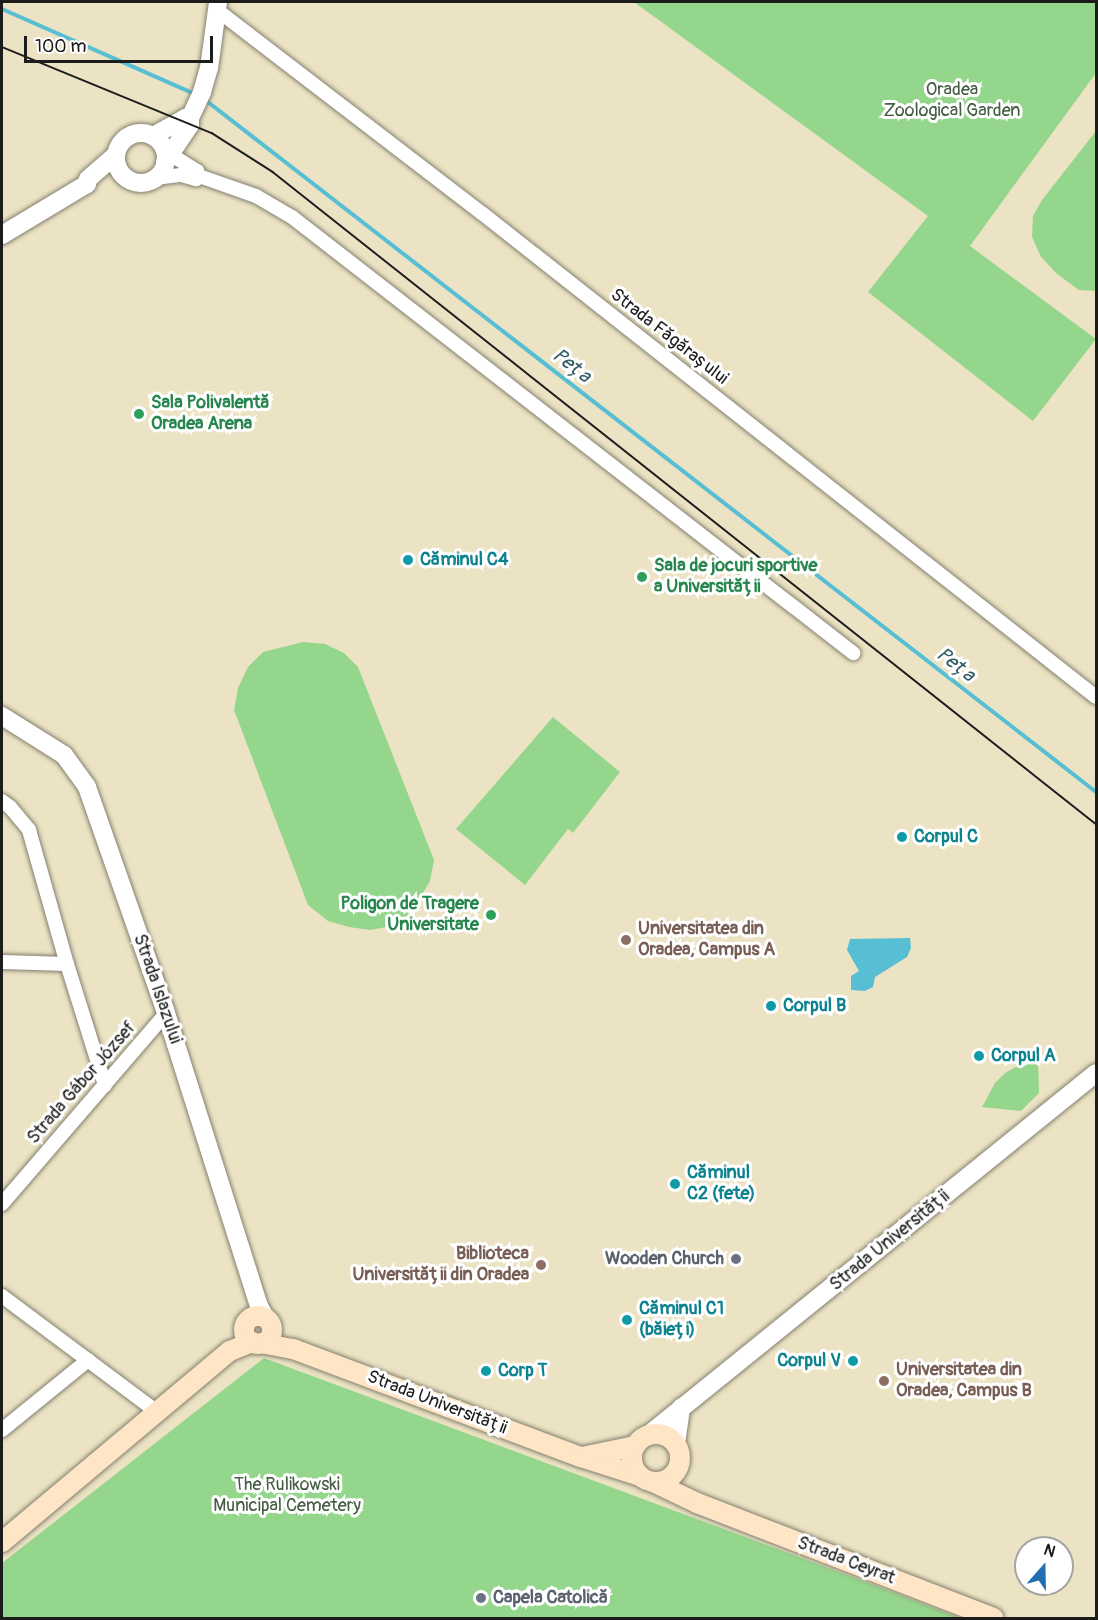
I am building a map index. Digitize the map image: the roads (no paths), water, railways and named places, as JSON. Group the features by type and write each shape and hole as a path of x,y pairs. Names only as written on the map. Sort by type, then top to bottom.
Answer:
{"main road":[{"name":"Strada Universității","path":"258,1330 280,1339 293,1349 581,1457 647,1479"},
{"path":"2,1542 258,1330"},
{"path":"678,1453 674,1474 662,1481 647,1479 633,1462 641,1441 663,1435 678,1453 698,1503"},
{"name":"Strada Universității","path":"581,1457 641,1441"},
{"name":"Strada Ceyrat","path":"647,1479 698,1503 994,1618"}],"street":[{"path":"87,184 91,187 104,183 144,182 164,162 190,125 191,116 209,68 217,6"},
{"name":"Strada Făgărașului","path":"217,6 1096,697"},
{"path":"2,235 87,184 88,179 116,155 122,141 132,135 143,133 153,136 191,116"},
{"path":"153,136 164,162 181,175 196,179 199,176"},
{"path":"116,155 119,170 132,181"},
{"path":"164,162 197,171 199,176 256,196 292,217 853,653"},
{"name":"Strada Islazului","path":"2,716 64,755 84,780 166,1013 257,1300 258,1330"},
{"path":"2,801 10,807 28,830 105,1084"},
{"path":"2,962 67,964"},
{"name":"Strada Gábor József","path":"2,1204 166,1013"},
{"name":"Strada Universității","path":"641,1441 1096,1073"},
{"path":"2,1296 157,1412"},
{"path":"2,1430 87,1360"},
{"path":"678,1453 681,1407"}],"water":[{"path":"910,938 911,948 907,957 875,977 873,987 865,991 851,990 851,976 859,971 847,950 850,939"}],"waterway":[{"name":"Peța","path":"2,9 195,94"},
{"name":"Peța","path":"204,99 1096,792"}],"tram line":[{"path":"2,47 212,133 273,172 1096,824"}],"place":[{"name":"Sala Polivalentă Oradea Arena","path":"139,414"},
{"name":"Căminul C4","path":"408,560"},
{"name":"Sala de jocuri sportive a Universității","path":"642,577"},
{"name":"Corpul C","path":"902,837"},
{"name":"Poligon de Tragere Universitate","path":"491,915"},
{"name":"Universitatea din Oradea, Campus A","path":"626,940"},
{"name":"Corpul B","path":"771,1006"},
{"name":"Corpul A","path":"979,1056"},
{"name":"Căminul C2 (fete)","path":"675,1184"},
{"name":"Wooden Church","path":"736,1259"},
{"name":"Biblioteca Universității din Oradea","path":"541,1265"},
{"name":"Căminul C1 (băieți)","path":"627,1320"},
{"name":"Corpul V","path":"853,1361"},
{"name":"Corp T","path":"486,1371"},
{"name":"Universitatea din Oradea, Campus B","path":"884,1381"},
{"name":"Capela Catolică","path":"481,1598"}],"park label":[{"name":"Oradea Zoological Garden","path":"952,101"},
{"name":"The Rulikowski Municipal Cemetery","path":"287,1496"}]}
